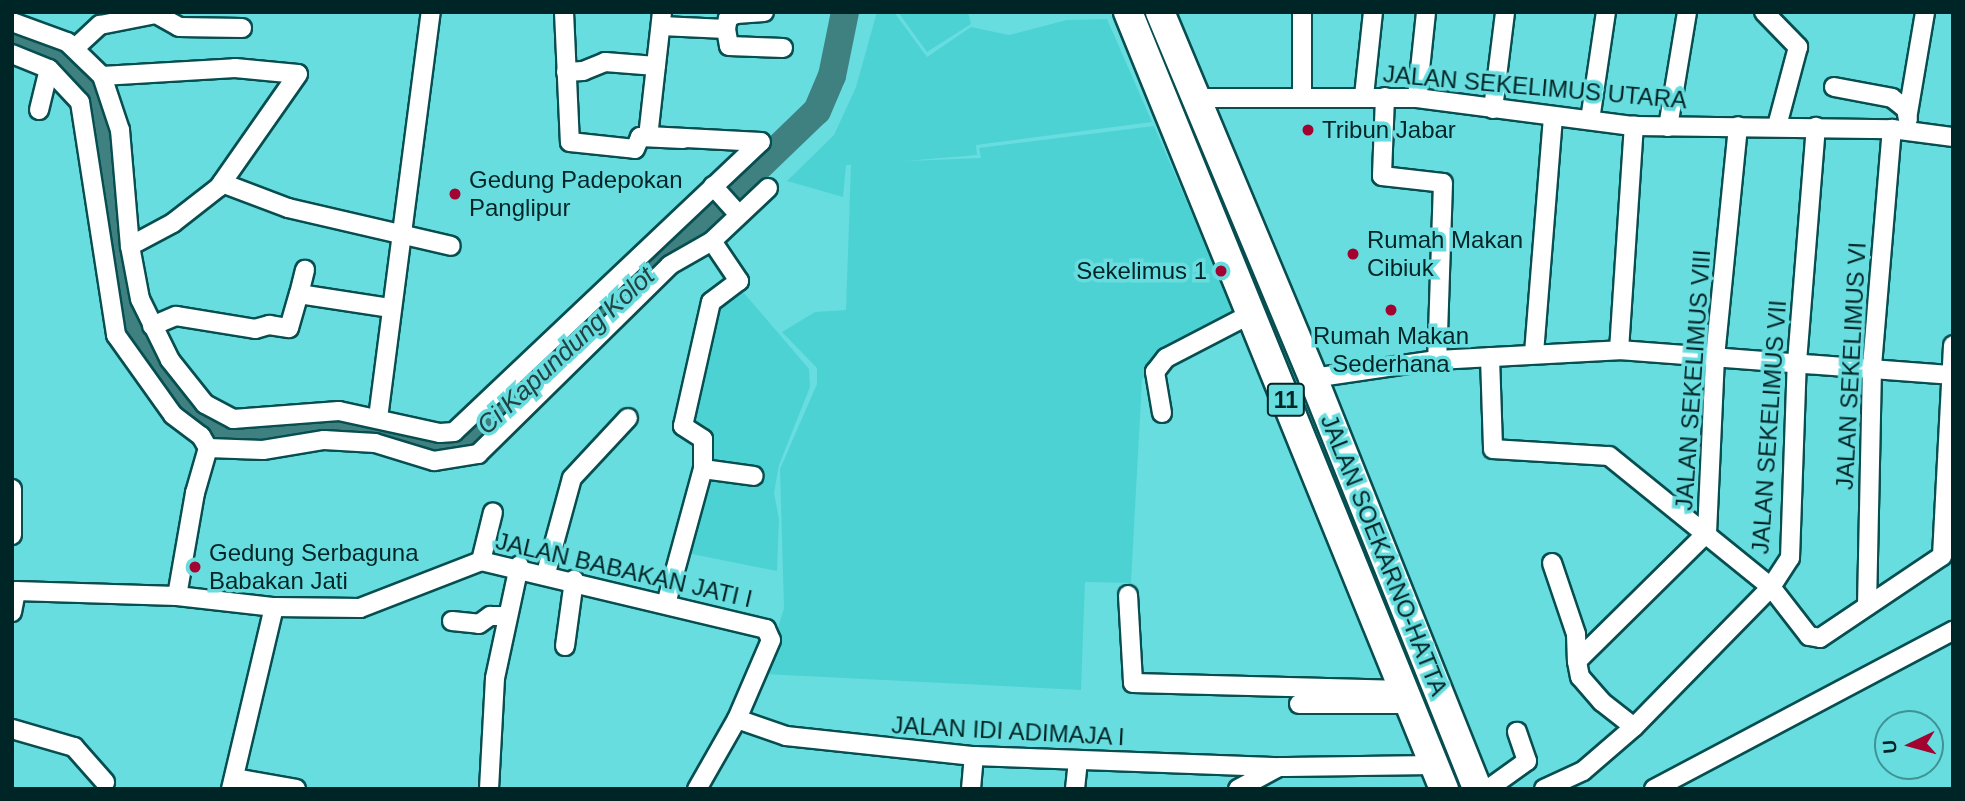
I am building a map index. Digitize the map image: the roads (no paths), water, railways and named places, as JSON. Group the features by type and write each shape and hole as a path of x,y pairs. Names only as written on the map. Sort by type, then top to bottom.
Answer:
{"highway":[{"name":"JALAN SOEKARNO-HATTA","path":"1128,12 1439,777"},
{"name":"JALAN SOEKARNO-HATTA","path":"1160,12 1313,378 1477,789"}],"street":[{"path":"378,418 391,308 405,236 431,12"},
{"path":"564,12 569,137 575,146 635,149 640,137 683,139"},
{"path":"764,12 736,14 728,18 726,29 729,46 782,48"},
{"path":"1302,12 1302,97"},
{"path":"1364,96 1373,12"},
{"path":"1417,98 1426,12"},
{"path":"1493,109 1505,12"},
{"path":"1590,120 1606,12"},
{"path":"1668,127 1686,12"},
{"path":"1764,12 1798,47 1777,126"},
{"name":"JALAN SEKELIMUS VI","path":"1867,606 1872,366 1900,130 1908,113 1926,12"},
{"path":"75,48 100,25 156,14 179,27 242,28"},
{"path":"12,22 75,48 102,76 120,130 130,246 140,299 170,360 205,404 226,417 268,419 339,411 440,433 454,432 761,142 648,136 661,19 726,29"},
{"path":"12,54 49,69 80,102 108,306 116,335 173,415 201,436 208,448 195,493 177,596"},
{"path":"566,72 583,71 605,62 656,66"},
{"path":"102,76 235,68 296,72 222,183 173,223 130,246"},
{"path":"39,110 49,69"},
{"path":"1834,87 1892,99 1908,113"},
{"path":"1385,97 1382,176 1443,183 1437,360"},
{"name":"JALAN SEKELIMUS UTARA","path":"1196,98 1417,98 1634,126 1816,127 1900,130 1953,137"},
{"path":"1534,353 1553,117"},
{"path":"1619,350 1634,126"},
{"name":"JALAN SEKELIMUS VIII","path":"1577,661 1707,533 1716,357 1738,126"},
{"name":"JALAN SEKELIMUS VII","path":"1544,789 1583,771 1634,727 1771,587 1790,558 1797,362 1816,127"},
{"path":"222,183 288,208 451,246"},
{"path":"715,188 737,212"},
{"path":"208,448 263,450 324,440 375,443 434,461 478,454 670,265 712,241 737,212 768,188"},
{"path":"666,604 703,469 703,439 683,426 711,302 739,281 712,241"},
{"path":"152,326 176,316 255,330 268,325 289,328 305,270"},
{"path":"299,294 391,308"},
{"path":"1162,414 1156,372 1166,358 1251,314"},
{"path":"1490,357 1493,449 1609,456 1771,587 1814,638 1942,556 1953,345"},
{"path":"1313,378 1437,360 1619,350 1872,366 1951,374"},
{"path":"545,573 572,478 628,418"},
{"path":"703,469 754,476"},
{"path":"12,489 13,526"},
{"path":"481,561 493,512"},
{"name":"JALAN BABAKAN JATI I","path":"14,588 177,596 274,607 360,608 481,561 519,566 764,629 771,640 737,719"},
{"path":"1552,563 1576,634 1580,677 1595,694 1634,727"},
{"path":"489,789 495,678 506,616 519,566"},
{"path":"565,646 574,580"},
{"path":"12,612 14,588"},
{"path":"1128,595 1133,683 1407,697"},
{"path":"274,607 234,783 296,789"},
{"path":"452,621 479,624 491,616 506,616"},
{"path":"1654,789 1953,631"},
{"path":"1299,704 1407,697"},
{"path":"697,789 737,719"},
{"name":"JALAN IDI ADIMAJA I","path":"737,719 786,736 974,756 1078,762 1280,766 1439,777"},
{"path":"12,729 74,747 105,782"},
{"path":"1488,789 1527,761 1517,732"},
{"path":"971,789 974,756"},
{"path":"1076,789 1078,762"},
{"path":"1238,789 1280,766"}],"waterway":[{"name":"Ci Kapundung Kolot","path":"12,38 66,59 90,83 103,118 125,299 137,337 160,373 202,422 219,435 246,440 346,428 373,430 442,450 466,444 510,407 817,111 832,76 845,12"}],"place":[{"name":"Tribun Jabar","path":"1308,130"},
{"name":"Gedung Padepokan Panglipur","path":"455,194"},
{"name":"Rumah Makan Cibiuk","path":"1353,254"},
{"name":"Sekelimus 1","path":"1221,271"},
{"name":"Rumah Makan Sederhana","path":"1391,310"},
{"name":"Gedung Serbaguna Babakan Jati","path":"195,567"}]}
